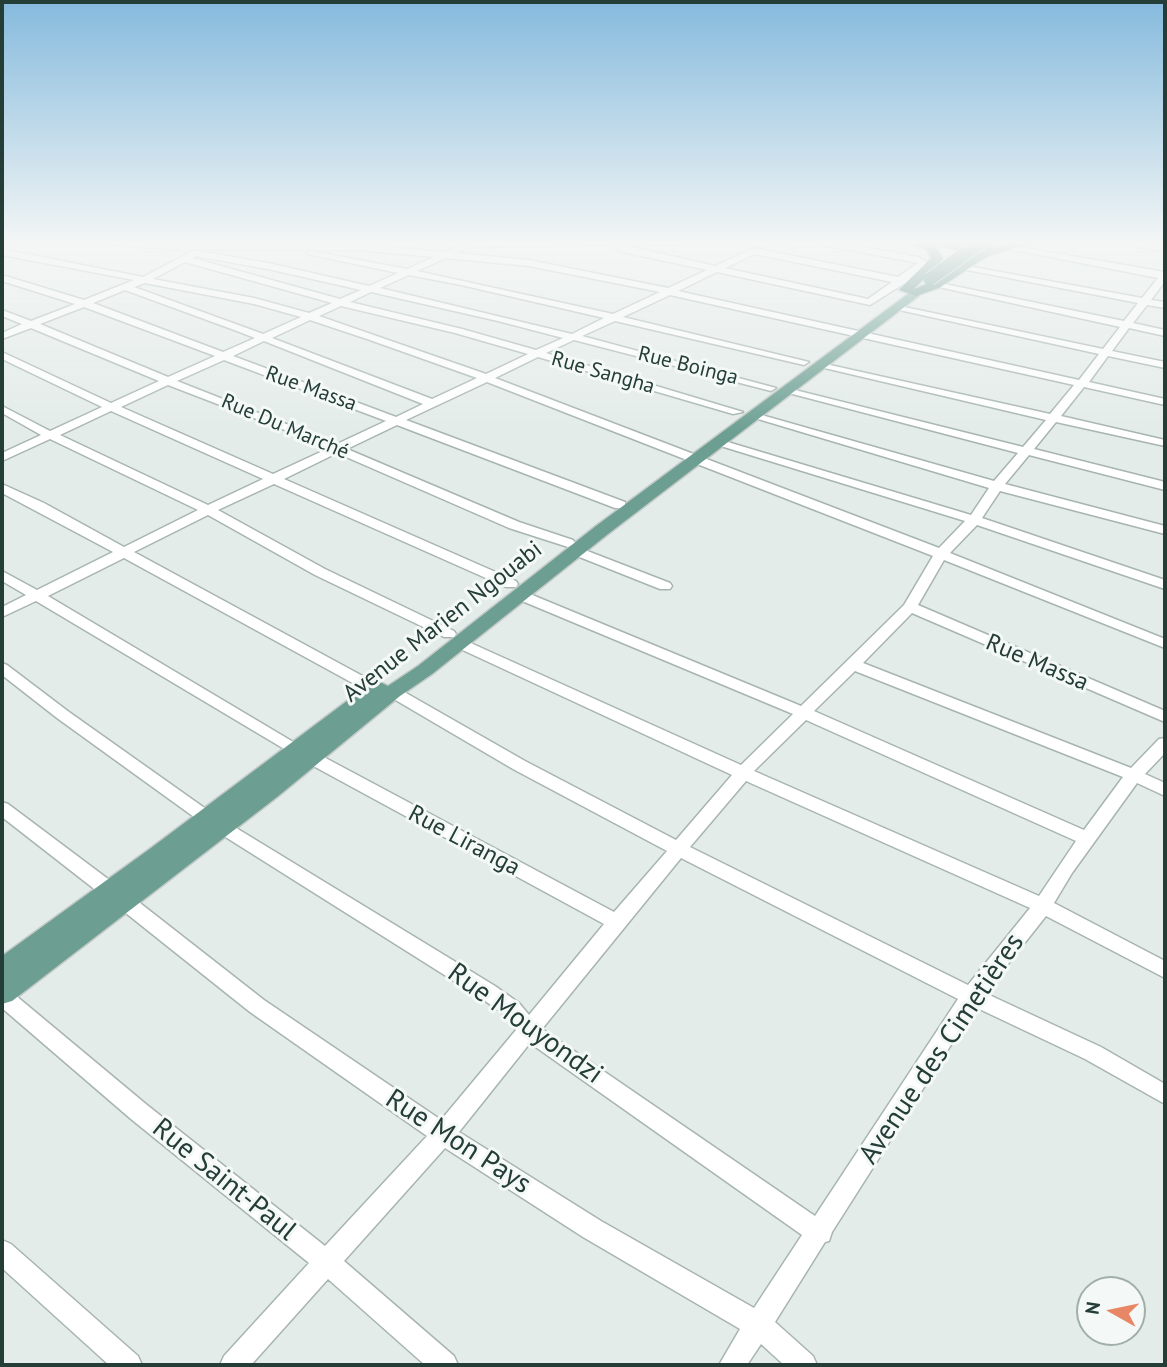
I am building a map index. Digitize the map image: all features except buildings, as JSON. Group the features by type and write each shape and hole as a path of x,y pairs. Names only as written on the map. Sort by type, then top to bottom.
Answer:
{"main road":[{"name":"Avenue Marien Ngouabi","path":"2,995 117,895 304,754 515,589 689,458 717,443 745,414 891,306"},
{"path":"572,547 620,505 689,458 745,414"},
{"path":"2,970 117,895"}],"street":[{"path":"2,336 81,306"},
{"name":"Rue Massa","path":"91,306 620,505"},
{"path":"176,306 432,403"},
{"path":"270,306 486,378 1165,644"},
{"path":"2,457 336,306"},
{"name":"Rue Sangha","path":"353,306 535,354 997,486 1165,530"},
{"name":"Rue Boinga","path":"443,306 1165,486"},
{"path":"557,306 1165,443"},
{"path":"2,613 208,510 339,450 637,306"},
{"path":"734,306 1165,402"},
{"path":"968,306 1104,352 1165,365"},
{"path":"1016,306 1165,333"},
{"path":"233,1365 443,1134 744,772 910,607 941,554 973,520 997,486 1126,325 1152,306"},
{"name":"Rue Du Marché","path":"2,313 665,586"},
{"path":"2,355 515,589 1086,838"},
{"path":"2,408 50,435 208,510 320,572 454,638 603,710 1043,906 1165,970"},
{"path":"717,443 1019,533 1165,585"},
{"path":"2,488 680,850 971,996 1093,1052 1165,1095"},
{"name":"Rue Liranga","path":"2,575 304,754 617,922"},
{"name":"Rue Massa","path":"910,607 1165,717"},
{"path":"852,664 1134,775 1165,790"},
{"name":"Rue Mouyondzi","path":"2,668 62,715 214,822 488,992 512,1009 529,1031 820,1233"},
{"name":"Avenue des Cimetières","path":"732,1365 820,1233 971,996 1043,906 1086,838 1134,775 1165,743"},
{"name":"Rue Mon Pays","path":"2,808 257,1006 443,1134 593,1229 757,1324 804,1365"},
{"name":"Rue Saint-Paul","path":"2,995 139,1112 328,1263 445,1365"},
{"path":"2,1252 130,1365"}]}
